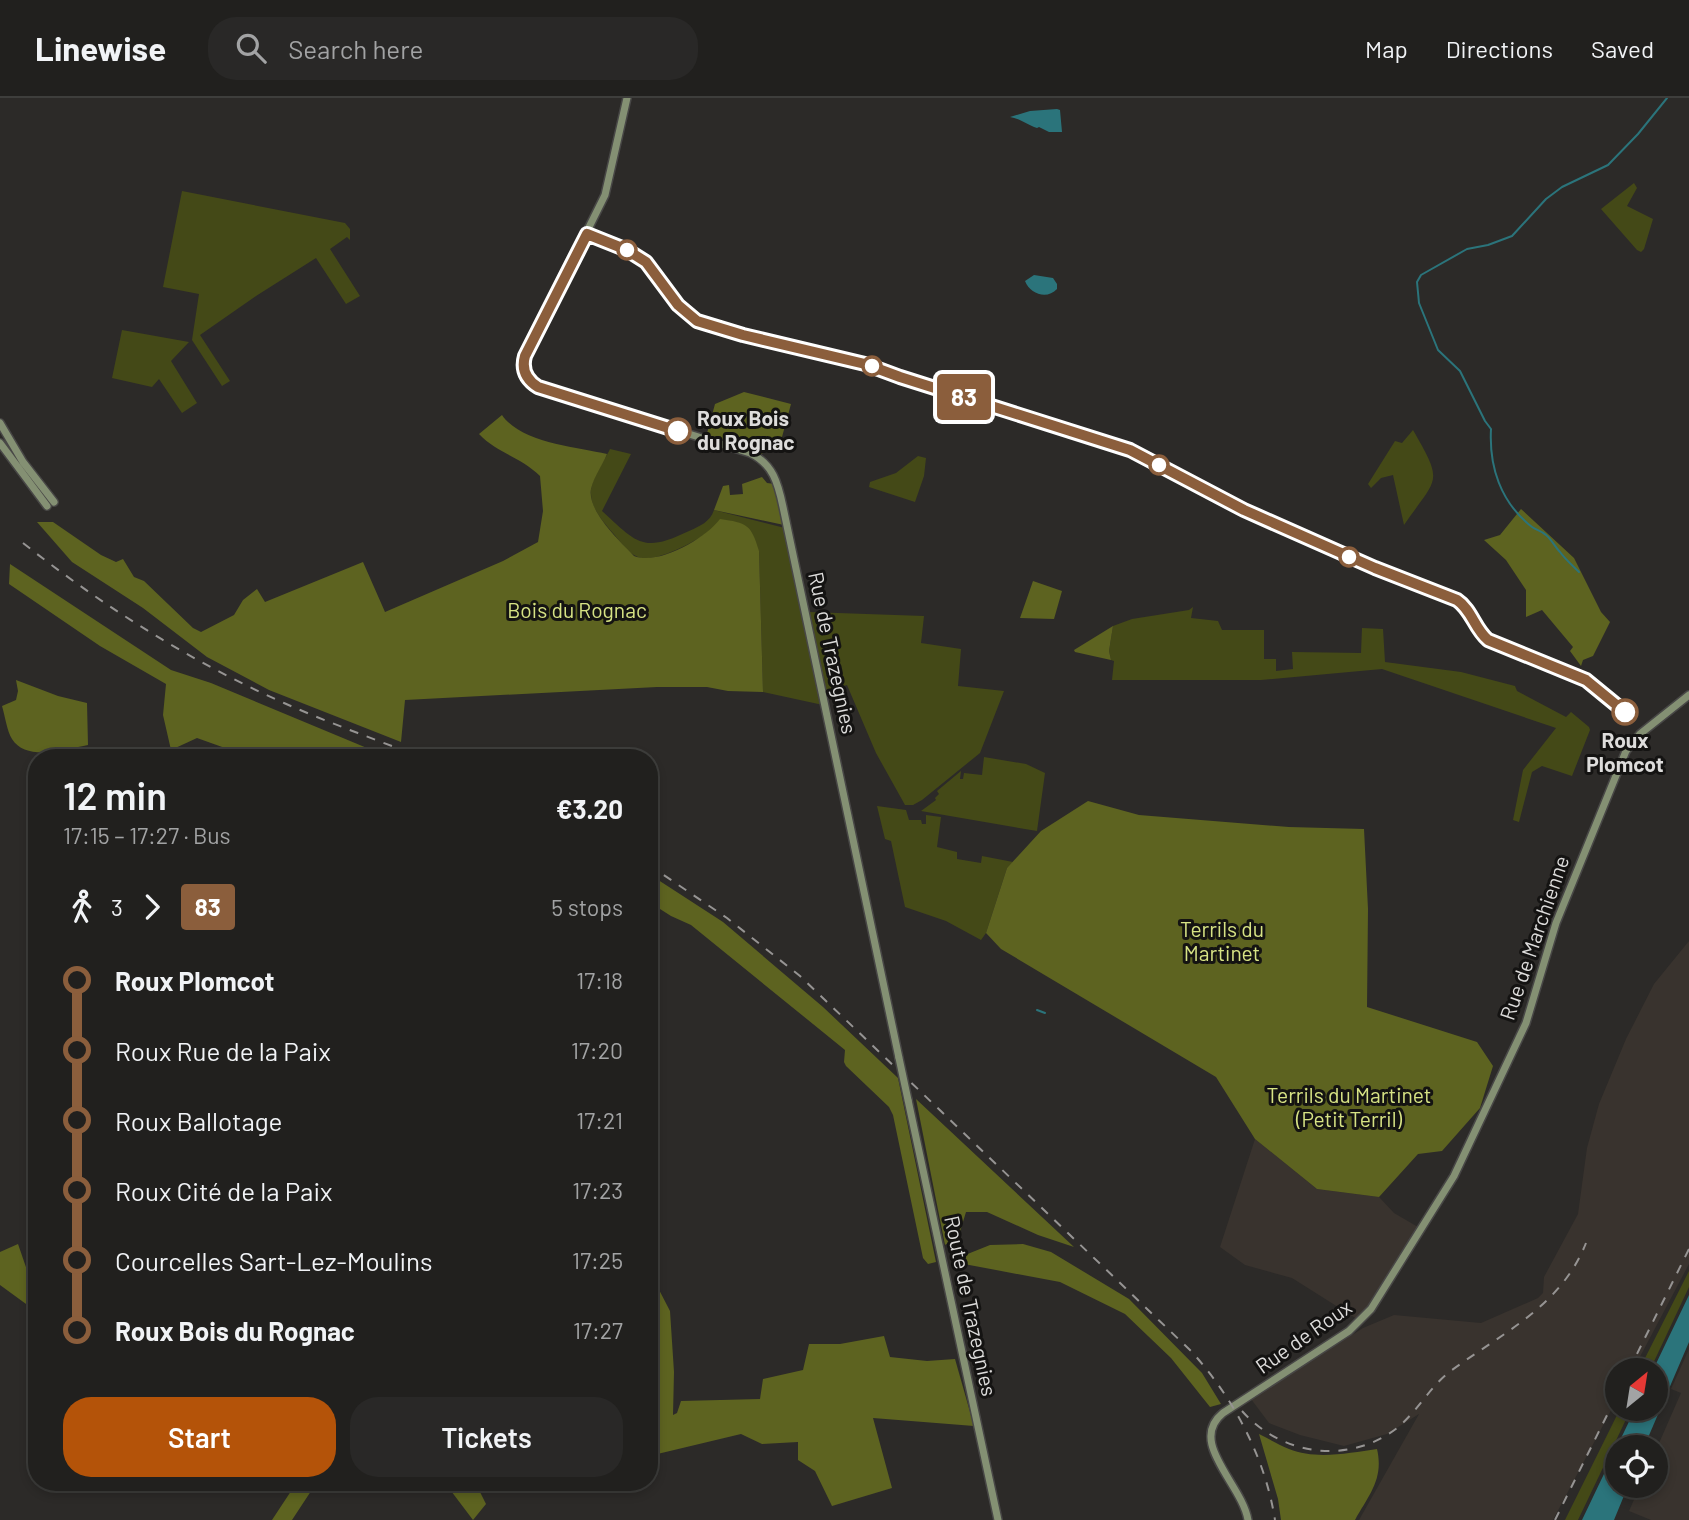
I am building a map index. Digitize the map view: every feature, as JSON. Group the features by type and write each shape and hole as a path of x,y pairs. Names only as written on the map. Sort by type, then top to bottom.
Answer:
{"main road":[{"name":"Rue de Trazegnies","path":"627,98 605,195 525,356 524,371 530,381 542,389 750,453 763,460 773,472 783,507 908,1100"},
{"path":"0,423 51,504 0,443"},
{"name":"Rue de Marchienne","path":"1455,1174 1526,1023 1556,923 1626,751 1640,734 1689,695"},
{"name":"Route de Trazegnies","path":"908,1100 998,1520"},
{"name":"Rue de Roux","path":"1248,1520 1241,1496 1212,1448 1210,1436 1214,1423 1361,1321 1455,1174"}],"shaded area":[{"path":"1689,941 1689,1264 1639,1358 1605,1358 1605,1421 1553,1520 1359,1520 1419,1414 1387,1434 1344,1446 1300,1435 1269,1423 1251,1399 1363,1328 1394,1315 1481,1323 1538,1298 1543,1293 1544,1277 1578,1214 1587,1148 1599,1104 1626,1039 1654,984"},
{"path":"1255,1139 1317,1189 1379,1197 1394,1213 1418,1227 1374,1299 1357,1319 1292,1278 1245,1265 1220,1247"},
{"path":"1689,1349 1689,1520 1651,1520 1629,1511 1635,1498 1668,1498 1668,1435 1663,1435 1681,1393 1671,1389"}],"green space":[{"path":"1634,183 1637,188 1627,206 1653,219 1641,252 1601,209"},
{"path":"182,191 345,223 350,229 350,240 347,237 330,249 360,296 346,304 316,258 256,296 200,335 230,381 222,386 192,340 199,294 163,287"},
{"path":"122,330 189,342 171,361 197,403 182,413 159,379 152,387 112,378"},
{"path":"744,392 791,404 779,448 766,443 762,454 706,437 715,404"},
{"name":"Bois du Rognac","path":"502,415 522,432 535,438 607,454 592,484 591,498 599,516 634,556 644,558 668,554 693,542 720,519 747,526 759,551 763,692 728,691 707,687 657,687 405,700 401,742 269,690 207,657 143,608 72,562 37,522 53,522 101,555 116,562 123,559 134,577 144,581 193,628 201,632 234,615 243,600 257,589 265,602 363,562 385,612 503,561 538,542 543,511 540,476 479,434"},
{"path":"1413,430 1429,461 1433,479 1430,488 1404,525 1393,475 1381,478 1371,488 1368,484 1395,441 1402,443"},
{"path":"610,449 631,454 602,511 633,538 651,543 674,538 704,523 714,510 785,528 823,705 763,692 759,551 712,529 676,550 655,557 638,557 611,531 591,499 595,477"},
{"path":"918,456 926,458 924,476 915,502 869,487 870,482 896,473"},
{"path":"762,477 767,483 775,484 784,525 714,510 723,486 729,485 730,495 743,494 742,484"},
{"path":"1521,509 1574,558 1601,612 1610,622 1593,656 1583,660 1581,666 1570,651 1573,647 1542,610 1526,617 1526,590 1506,560 1484,540 1500,535"},
{"path":"10,564 171,670 211,683 369,749 228,749 197,738 171,749 163,715 166,684 100,646 9,584"},
{"path":"1033,581 1062,591 1054,619 1020,618"},
{"path":"1193,607 1191,618 1218,621 1222,630 1264,630 1264,659 1276,659 1276,671 1293,669 1292,652 1361,653 1362,628 1383,629 1385,662 1461,672 1515,686 1517,691 1566,717 1571,712 1590,730 1572,776 1542,766 1532,772 1519,822 1513,820 1523,770 1556,728 1382,669 1261,680 1112,680 1114,661 1111,660 1109,651 1113,626 1132,619 1189,610"},
{"path":"809,612 924,616 921,643 961,649 958,686 1004,691 980,753 922,800 913,805 905,805 876,753 847,685 826,692"},
{"path":"1113,626 1109,651 1111,660 1075,652 1074,650"},
{"path":"16,680 58,696 87,703 88,745 68,749 28,750 18,746 10,736 2,706 16,700"},
{"path":"984,757 1026,764 1045,773 1037,831 921,811 936,800 939,794 937,791 961,771 960,779 963,779 964,773 982,775"},
{"name":"Terrils du Martinet","path":"1088,801 1139,815 1289,827 1364,829 1368,909 1367,1007 1477,1042 1493,1066 1480,1108 1442,1151 1418,1154 1379,1197 1317,1189 1255,1139 1216,1077 1001,949 986,933 1007,868 1041,831"},
{"path":"877,806 906,810 909,820 921,820 922,824 926,824 926,815 941,817 937,847 957,852 957,859 981,863 982,856 1013,862 1007,868 986,933 981,940 946,921 905,907 891,841 885,839"},
{"path":"658,880 723,922 823,1007 898,1078 936,1262 928,1264 923,1258 893,1115 889,1107 846,1066 845,1050 691,925 658,908"},
{"path":"916,1099 1074,1247 1038,1235 987,1212 966,1212 959,1235 945,1245"},
{"path":"18,1244 28,1273 28,1305 0,1285 0,1252"},
{"path":"1023,1244 1051,1252 1129,1299 1202,1373 1221,1404 1210,1407 1171,1358 1125,1314 1060,1282 964,1264 957,1267 955,1259 990,1245"},
{"path":"1689,1271 1689,1287 1656,1358 1645,1358"},
{"path":"658,1288 670,1311 674,1372 673,1415 677,1413 681,1401 760,1399 763,1379 803,1370 809,1344 840,1344 884,1336 890,1357 927,1361 955,1359 974,1426 873,1418 892,1488 832,1506 815,1471 798,1460 798,1442 762,1444 741,1434 658,1454"},
{"path":"1614,1421 1625,1421 1619,1435 1607,1435"},
{"path":"1259,1434 1289,1449 1310,1454 1333,1455 1377,1449 1377,1478 1355,1520 1281,1520 1278,1499"},
{"path":"1605,1439 1605,1463 1578,1520 1565,1520"},
{"path":"291,1491 311,1491 292,1520 272,1520"},
{"path":"451,1491 480,1491 486,1504 473,1520"}],"water":[{"path":"1060,110 1062,132 1049,132 1010,117 1030,111"},
{"path":"1034,275 1053,278 1057,289 1044,295 1035,292 1025,281"},
{"path":"1689,1295 1689,1342 1668,1391 1668,1358 1659,1358"},
{"path":"1629,1421 1655,1421 1649,1435 1623,1435"},
{"path":"1605,1472 1605,1498 1623,1498 1614,1520 1582,1520"}],"waterway":[{"path":"1579,572 1543,532 1521,517 1504,495 1492,456 1491,429 1460,371 1438,350 1419,303 1417,282 1421,275 1467,249 1512,236 1546,199 1562,187 1608,165 1667,98"},
{"path":"1037,1010 1045,1013"}],"railway":[{"path":"23,543 116,611 181,651 249,687 400,749"},
{"path":"658,871 727,918 800,976 1192,1352 1221,1389 1246,1430 1264,1474 1275,1520"},
{"path":"1242,1411 1276,1438 1296,1446 1337,1451 1378,1440 1397,1428 1444,1376 1511,1330 1546,1301 1562,1284 1586,1243"},
{"path":"1635,1358 1689,1249"},
{"path":"1555,1520 1605,1419"}],"bus line":[{"name":"83","path":"678,431 538,387 526,374 523,365 525,356 587,234 627,250 646,262 678,305 697,321 743,335 865,364 1130,450 1244,510 1375,568 1457,600 1466,606 1480,633 1488,640 1586,680 1625,712"}],"place":[{"name":"Roux Bois du Rognac","path":"678,431"},
{"name":"Roux Plomcot","path":"1625,712"}],"park label":[{"name":"Terrils du Martinet (Petit Terril)","path":"1349,1108"}]}
